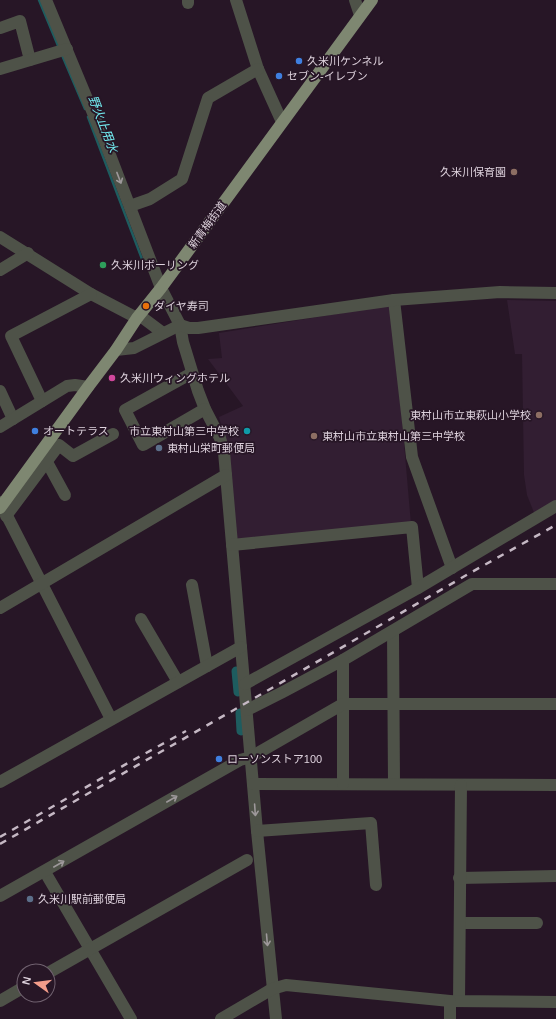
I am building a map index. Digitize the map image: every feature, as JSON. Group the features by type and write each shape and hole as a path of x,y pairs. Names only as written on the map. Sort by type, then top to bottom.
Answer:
{"main road":[{"name":"新青梅街道","path":"2,508 116,350 138,317 161,288 372,0"}],"street":[{"path":"46,0 62,50 101,143 130,206 161,288 180,325 183,342 192,373 205,409 220,438 224,452 257,831 276,1019"},
{"path":"236,0 258,69 282,122"},
{"path":"355,0 360,15"},
{"path":"0,28 20,21 30,60"},
{"path":"0,69 62,50"},
{"path":"130,206 150,199 182,179 208,98 258,69"},
{"path":"0,237 91,294 138,317 163,333"},
{"path":"0,270 28,254"},
{"path":"116,350 134,348 180,325 189,328 198,328 394,300 500,292 556,293"},
{"path":"42,401 11,336 91,294"},
{"path":"394,300 412,457 452,568"},
{"path":"192,373 125,410 143,445 205,409"},
{"path":"0,426 67,386 75,385 88,387"},
{"path":"0,392 13,419"},
{"path":"111,719 2,508 47,462 59,445 73,456 113,434"},
{"path":"47,462 65,495"},
{"path":"0,608 226,475"},
{"path":"245,684 418,588 556,506"},
{"path":"232,545 412,526 418,588"},
{"path":"192,584 207,666"},
{"path":"247,710 343,660 472,584 556,584"},
{"path":"141,619 178,682"},
{"path":"393,631 394,784"},
{"path":"0,782 241,647"},
{"path":"343,660 343,784"},
{"path":"0,896 240,760 251,757 343,704 556,704"},
{"path":"253,784 556,785"},
{"path":"450,1019 454,1001 460,923 461,785"},
{"path":"257,831 371,823 376,886"},
{"path":"56,968 247,860"},
{"path":"44,872 131,1019"},
{"path":"460,878 556,876"},
{"path":"460,923 537,923"},
{"path":"221,1019 272,989 286,985 454,1001 556,1002"},
{"path":"0,1001 16,992"}],"shaded area":[{"name":"東村山市立東萩山小学校","path":"507,300 556,301 556,503 535,515 527,495 524,475 522,354 515,354"},
{"name":"東村山市立東村山第三中学校","path":"392,305 411,524 237,540 229,455 219,417 243,406 208,359 222,358 219,333"}],"waterway":[{"name":"野火止用水","path":"39,0 59,48"},
{"name":"野火止用水","path":"62,55 85,109"},
{"name":"野火止用水","path":"88,117 142,259"},
{"name":"野火止用水","path":"236,671 238,692"},
{"name":"野火止用水","path":"240,713 241,731"}],"railway":[{"path":"0,844 556,525"},
{"path":"0,837 186,731"}],"place":[{"name":"久米川ケンネル","path":"299,61"},
{"name":"セブン-イレブン","path":"279,76"},
{"name":"久米川保育園","path":"514,172"},
{"name":"久米川ボーリング","path":"103,265"},
{"name":"ダイヤ寿司","path":"146,306"},
{"name":"久米川ウィングホテル","path":"112,378"},
{"name":"東村山市立東萩山小学校","path":"539,415"},
{"name":"オートテラス","path":"35,431"},
{"name":"市立東村山第三中学校","path":"247,431"},
{"name":"東村山市立東村山第三中学校","path":"314,436"},
{"name":"東村山栄町郵便局","path":"159,448"},
{"name":"ローソンストア100","path":"219,759"},
{"name":"久米川駅前郵便局","path":"30,899"}]}
